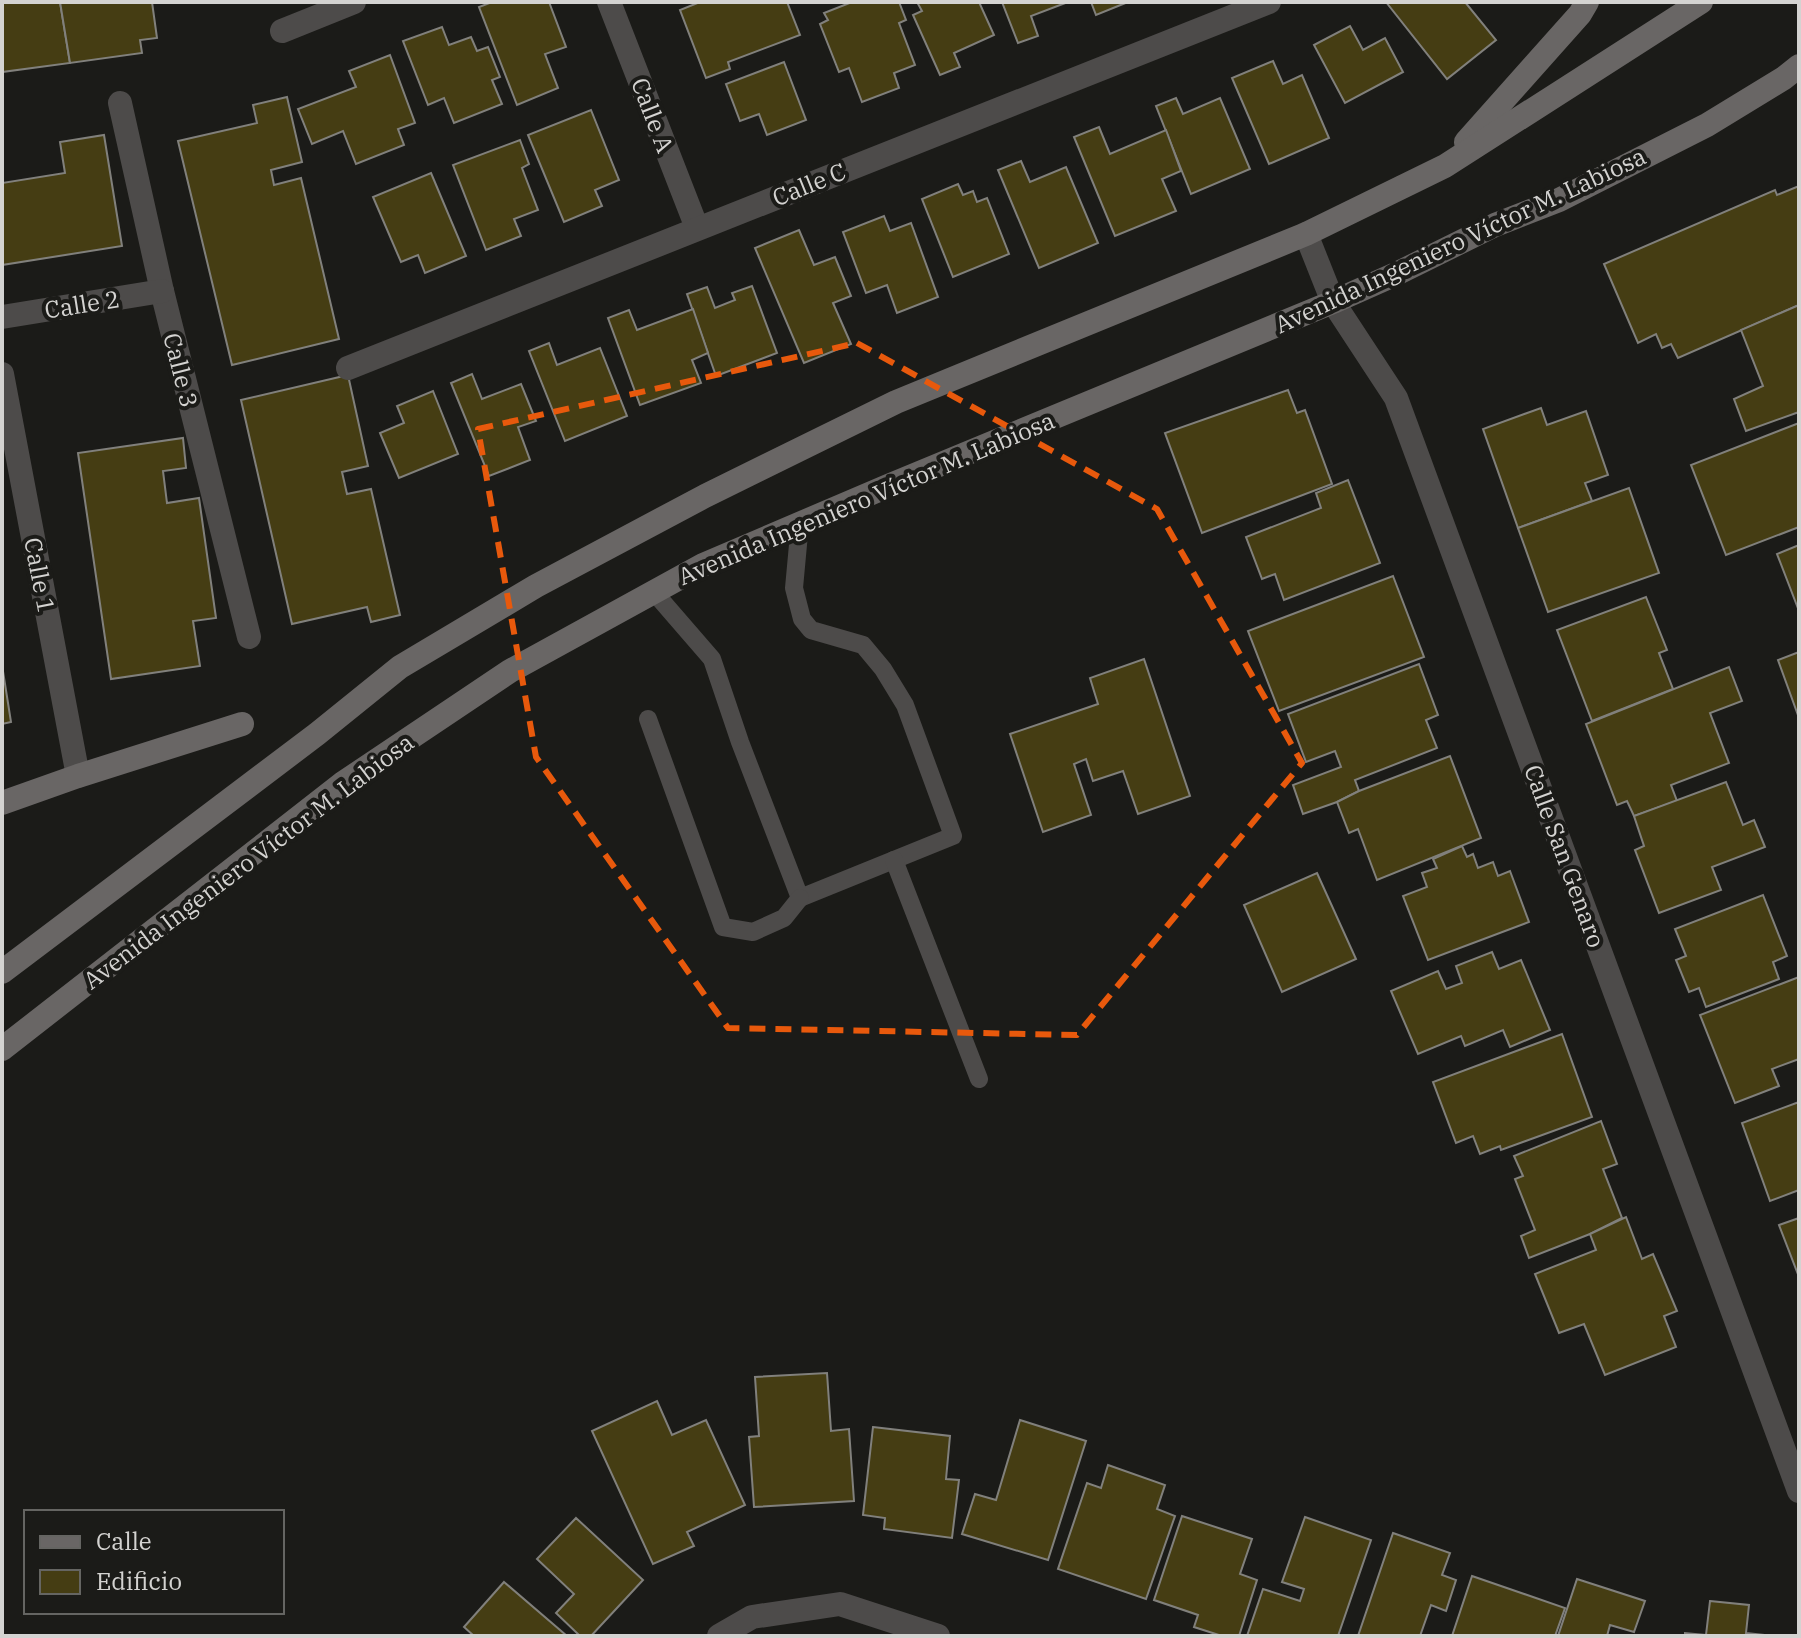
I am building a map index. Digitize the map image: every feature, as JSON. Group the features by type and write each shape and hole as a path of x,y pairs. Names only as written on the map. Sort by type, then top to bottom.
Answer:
{"main road":[{"path":"1445,166 1580,14 1587,2"},
{"path":"2,972 317,734 400,667 536,586 705,496 896,402 1306,234 1445,166 1701,2"},
{"name":"Avenida Ingeniero Víctor M. Labiosa","path":"2,1049 343,783 510,671 703,565 1333,302 1495,225 1559,200 1707,125 1799,66"},
{"path":"2,803 242,724"}],"street":[{"path":"282,31 354,2"},
{"name":"Calle A","path":"609,2 697,228"},
{"name":"Calle C","path":"348,368 1269,2"},
{"name":"Calle 3","path":"120,103 162,291 249,637"},
{"name":"Calle San Genaro","path":"1306,234 1333,302 1396,398 1799,1491"},
{"name":"Calle 2","path":"2,317 162,291"},
{"name":"Calle 1","path":"2,374 78,776"},
{"path":"719,1636 752,1617 840,1604 938,1636"}],"lane":[{"path":"648,719 723,927 753,932 784,918 800,898 953,836 905,705 883,669 863,645 811,630 802,619 794,588 800,523"},
{"path":"654,592 712,659 740,742 800,898"},
{"path":"894,860 979,1079"}],"highlighted area":[{"path":"857,343 1157,509 1302,763 1077,1035 728,1028 536,757 478,429"}],"building":[{"path":"2,2 60,2 70,63 2,72"},
{"path":"60,2 152,2 157,38 140,40 142,53 70,63"},
{"path":"492,2 549,2 566,47 545,54 558,88 517,105 479,7"},
{"path":"700,2 787,2 800,35 728,62 730,69 706,78 680,10"},
{"path":"852,2 899,2 906,20 899,23 915,65 894,73 899,88 862,102 849,68 839,72 820,24 828,20 824,13"},
{"path":"917,2 979,2 994,35 954,53 960,67 940,75 913,15 922,11"},
{"path":"1002,2 1068,2 1031,16 1038,36 1018,43"},
{"path":"1091,2 1128,2 1096,15"},
{"path":"1386,2 1465,2 1496,40 1447,79"},
{"path":"1350,26 1363,50 1385,38 1403,72 1345,103 1314,45"},
{"path":"442,27 449,45 471,37 477,51 488,47 500,77 492,80 502,104 454,123 444,98 428,105 403,41"},
{"path":"390,55 415,123 398,129 404,145 356,164 343,131 312,144 298,109 356,87 349,71"},
{"path":"1273,61 1283,84 1302,75 1329,138 1269,164 1232,78"},
{"path":"784,62 806,120 767,135 759,114 740,121 726,84"},
{"path":"287,97 302,162 271,170 274,185 301,178 339,339 232,365 178,141 257,123 253,105"},
{"path":"1176,98 1183,114 1220,98 1250,169 1191,194 1156,106"},
{"path":"591,110 619,180 595,190 602,206 564,222 528,135"},
{"path":"1099,127 1110,154 1166,130 1181,171 1162,179 1176,211 1115,236 1074,137"},
{"path":"104,135 122,246 2,265 2,183 65,173 60,142"},
{"path":"520,140 529,164 522,168 538,210 514,219 521,236 486,250 453,165"},
{"path":"1021,161 1030,182 1066,167 1098,243 1039,268 998,170"},
{"path":"431,173 466,256 425,273 418,255 401,262 373,197"},
{"path":"958,184 963,195 973,191 977,202 987,198 1009,254 953,277 922,199"},
{"path":"1799,186 1799,305 1678,358 1671,344 1662,348 1656,334 1638,343 1604,264 1775,190 1777,195"},
{"path":"884,216 890,231 911,223 938,297 897,313 887,285 866,293 843,232"},
{"path":"799,230 814,265 835,257 851,296 833,303 851,344 804,363 755,248"},
{"path":"752,286 777,353 716,376 687,294 707,287 715,308 735,300 732,293"},
{"path":"1799,305 1799,412 1746,431 1734,399 1763,386 1741,330"},
{"path":"693,309 708,353 692,360 701,383 640,405 608,318 629,310 637,330"},
{"path":"549,343 557,365 600,348 627,416 565,441 529,351"},
{"path":"472,374 482,399 521,384 536,421 518,427 530,460 489,476 451,383"},
{"path":"348,375 368,466 342,472 347,494 371,489 400,615 371,622 367,607 292,624 241,400"},
{"path":"1288,390 1297,413 1305,410 1332,484 1202,533 1165,433"},
{"path":"433,391 458,454 399,478 380,433 404,423 397,406"},
{"path":"1541,408 1547,425 1586,411 1608,475 1585,483 1592,501 1518,528 1483,429"},
{"path":"1799,423 1799,527 1726,555 1691,465"},
{"path":"183,438 186,468 163,471 167,503 199,498 216,618 193,621 200,666 111,679 78,453"},
{"path":"1348,480 1380,563 1284,600 1275,574 1262,579 1246,537 1321,508 1316,493"},
{"path":"1629,488 1659,573 1548,612 1518,528"},
{"path":"1799,545 1799,611 1777,554"},
{"path":"1393,576 1424,657 1279,711 1248,631"},
{"path":"1646,597 1667,650 1659,653 1673,689 1592,721 1557,630"},
{"path":"1799,652 1799,718 1778,660"},
{"path":"1144,659 1190,796 1138,814 1123,771 1093,781 1086,759 1074,764 1091,815 1043,832 1010,734 1098,704 1090,678"},
{"path":"1419,664 1438,715 1426,720 1437,748 1355,780 1359,791 1303,814 1293,785 1341,767 1335,751 1306,762 1288,714"},
{"path":"2,665 11,722 2,724"},
{"path":"1729,667 1742,701 1710,713 1729,763 1671,785 1677,801 1634,816 1627,801 1617,805 1586,724"},
{"path":"1450,756 1481,838 1377,880 1358,829 1349,833 1337,802"},
{"path":"1726,782 1743,825 1754,820 1765,847 1712,867 1721,890 1659,913 1635,850 1644,846 1634,816"},
{"path":"1462,846 1467,857 1473,854 1478,868 1493,862 1498,876 1510,871 1529,922 1428,960 1403,896 1427,887 1422,873 1437,868 1433,859"},
{"path":"1317,873 1356,959 1282,992 1244,905"},
{"path":"1763,895 1787,956 1773,962 1779,979 1706,1007 1699,988 1689,992 1676,960 1686,956 1675,929"},
{"path":"1492,952 1499,969 1521,960 1550,1030 1510,1047 1503,1030 1465,1046 1461,1036 1418,1054 1391,991 1438,971 1446,989 1462,983 1456,966"},
{"path":"1799,977 1799,1059 1772,1069 1779,1086 1735,1103 1700,1015"},
{"path":"1562,1034 1592,1117 1501,1150 1500,1146 1480,1154 1473,1136 1456,1143 1433,1082"},
{"path":"1799,1102 1799,1190 1770,1201 1742,1123"},
{"path":"1601,1121 1617,1164 1603,1169 1622,1218 1529,1258 1521,1236 1535,1230 1515,1179 1523,1176 1514,1156"},
{"path":"1626,1217 1642,1259 1653,1254 1677,1311 1664,1316 1676,1347 1605,1375 1584,1324 1559,1333 1535,1274 1596,1250 1590,1234"},
{"path":"1799,1218 1799,1277 1779,1225"},
{"path":"827,1373 831,1431 849,1429 854,1501 754,1507 749,1437 759,1436 755,1377"},
{"path":"657,1401 672,1435 706,1420 745,1505 687,1532 694,1546 653,1564 592,1431"},
{"path":"1020,1420 1086,1441 1048,1560 962,1534 975,1494 996,1500"},
{"path":"873,1427 950,1436 946,1479 959,1480 952,1538 884,1529 885,1518 863,1515"},
{"path":"1108,1465 1165,1485 1157,1509 1175,1516 1146,1599 1058,1569 1087,1483 1101,1488"},
{"path":"1182,1516 1252,1539 1240,1574 1257,1580 1239,1636 1222,1636 1194,1627 1198,1615 1154,1600"},
{"path":"1305,1517 1371,1540 1338,1636 1247,1636 1263,1589 1300,1601 1304,1589 1282,1582"},
{"path":"576,1518 643,1580 591,1636 580,1636 556,1613 574,1594 537,1559"},
{"path":"1393,1533 1450,1553 1442,1575 1456,1580 1446,1611 1431,1605 1420,1636 1358,1636"},
{"path":"1472,1576 1565,1608 1555,1636 1452,1636"},
{"path":"1577,1579 1645,1601 1634,1632 1610,1625 1607,1636 1558,1636"},
{"path":"504,1582 567,1636 474,1636 464,1627"},
{"path":"1710,1601 1749,1605 1746,1633 1774,1636 1685,1636 1685,1633 1706,1635"}]}
